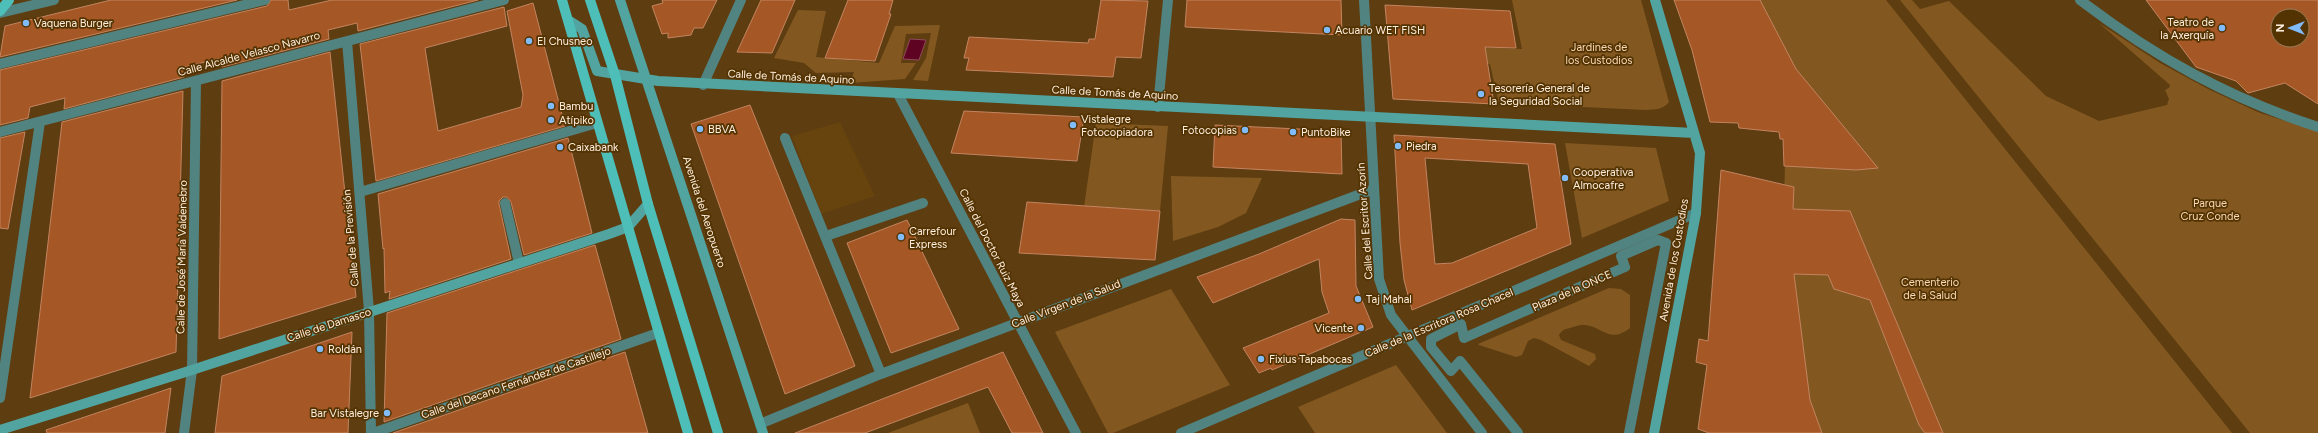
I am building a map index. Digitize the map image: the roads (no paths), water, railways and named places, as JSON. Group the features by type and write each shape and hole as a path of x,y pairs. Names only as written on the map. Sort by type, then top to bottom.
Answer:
{"main road":[{"path":"0,12 9,0"},
{"path":"562,0 688,433"},
{"path":"590,0 615,75 648,204 718,433"}],"street":[{"path":"0,12 54,0"},
{"path":"0,64 265,0"},
{"name":"Calle Alcalde Velasco Navarro","path":"0,132 504,0"},
{"name":"Avenida del Aeropuerto","path":"620,0 762,429"},
{"path":"703,85 741,0"},
{"path":"1158,107 1168,0"},
{"name":"Calle del Escritor Azorín","path":"1364,0 1379,279 1391,315 1482,433"},
{"name":"Avenida de los Custodios","path":"1654,433 1696,213 1700,153 1655,0"},
{"path":"2080,0 2121,32 2184,71 2260,107 2318,127"},
{"name":"Calle de Tomás de Aquino","path":"568,20 582,28 595,69 615,75 646,80 703,85 1694,133"},
{"name":"Calle de la Previsión","path":"347,41 369,311 372,433"},
{"name":"Calle de José María Valdenebro","path":"184,433 192,370 196,81"},
{"name":"Calle del Doctor Ruiz Maya","path":"898,94 1076,433"},
{"path":"0,398 40,122"},
{"path":"360,192 597,123"},
{"path":"785,138 881,374"},
{"name":"Calle Virgen de la Salud","path":"762,429 881,374 1374,189"},
{"path":"505,203 519,263"},
{"path":"826,236 923,203"},
{"path":"628,227 648,204"},
{"name":"Calle de la Escritora Rosa Chacel","path":"1181,433 1696,213"},
{"name":"Calle de Damasco","path":"0,430 192,370 628,227"},
{"name":"Plaza de la ONCE","path":"1518,433 1460,361 1451,371 1432,349 1431,338 1461,324 1464,338 1625,267 1621,256 1658,240 1663,240 1666,243 1629,433"},
{"name":"Calle del Decano Fernández de Castillejo","path":"372,433 658,333"}],"place":[{"name":"Vaquena Burger","path":"26,23"},
{"name":"Teatro de la Axerquía","path":"2222,28"},
{"name":"Acuario WET FISH","path":"1327,30"},
{"name":"El Chusneo","path":"529,41"},
{"name":"Tesorería General de la Seguridad Social","path":"1481,94"},
{"name":"Bambu","path":"551,106"},
{"name":"Atípiko","path":"551,120"},
{"name":"Vistalegre Fotocopiadora","path":"1073,125"},
{"name":"BBVA","path":"700,129"},
{"name":"Fotocopias","path":"1245,130"},
{"name":"PuntoBike","path":"1293,132"},
{"name":"Piedra","path":"1398,146"},
{"name":"Caixabank","path":"560,147"},
{"name":"Cooperativa Almocafre","path":"1565,178"},
{"name":"Carrefour Express","path":"901,237"},
{"name":"Taj Mahal","path":"1358,299"},
{"name":"Vicente","path":"1361,328"},
{"name":"Roldán","path":"320,349"},
{"name":"Fixius Tapabocas","path":"1261,359"},
{"name":"Bar Vistalegre","path":"387,413"}],"park label":[{"name":"Jardines de los Custodios","path":"1599,53"},
{"name":"Parque Cruz Conde","path":"2210,209"},
{"name":"Cementerio de la Salud","path":"1930,288"}]}
